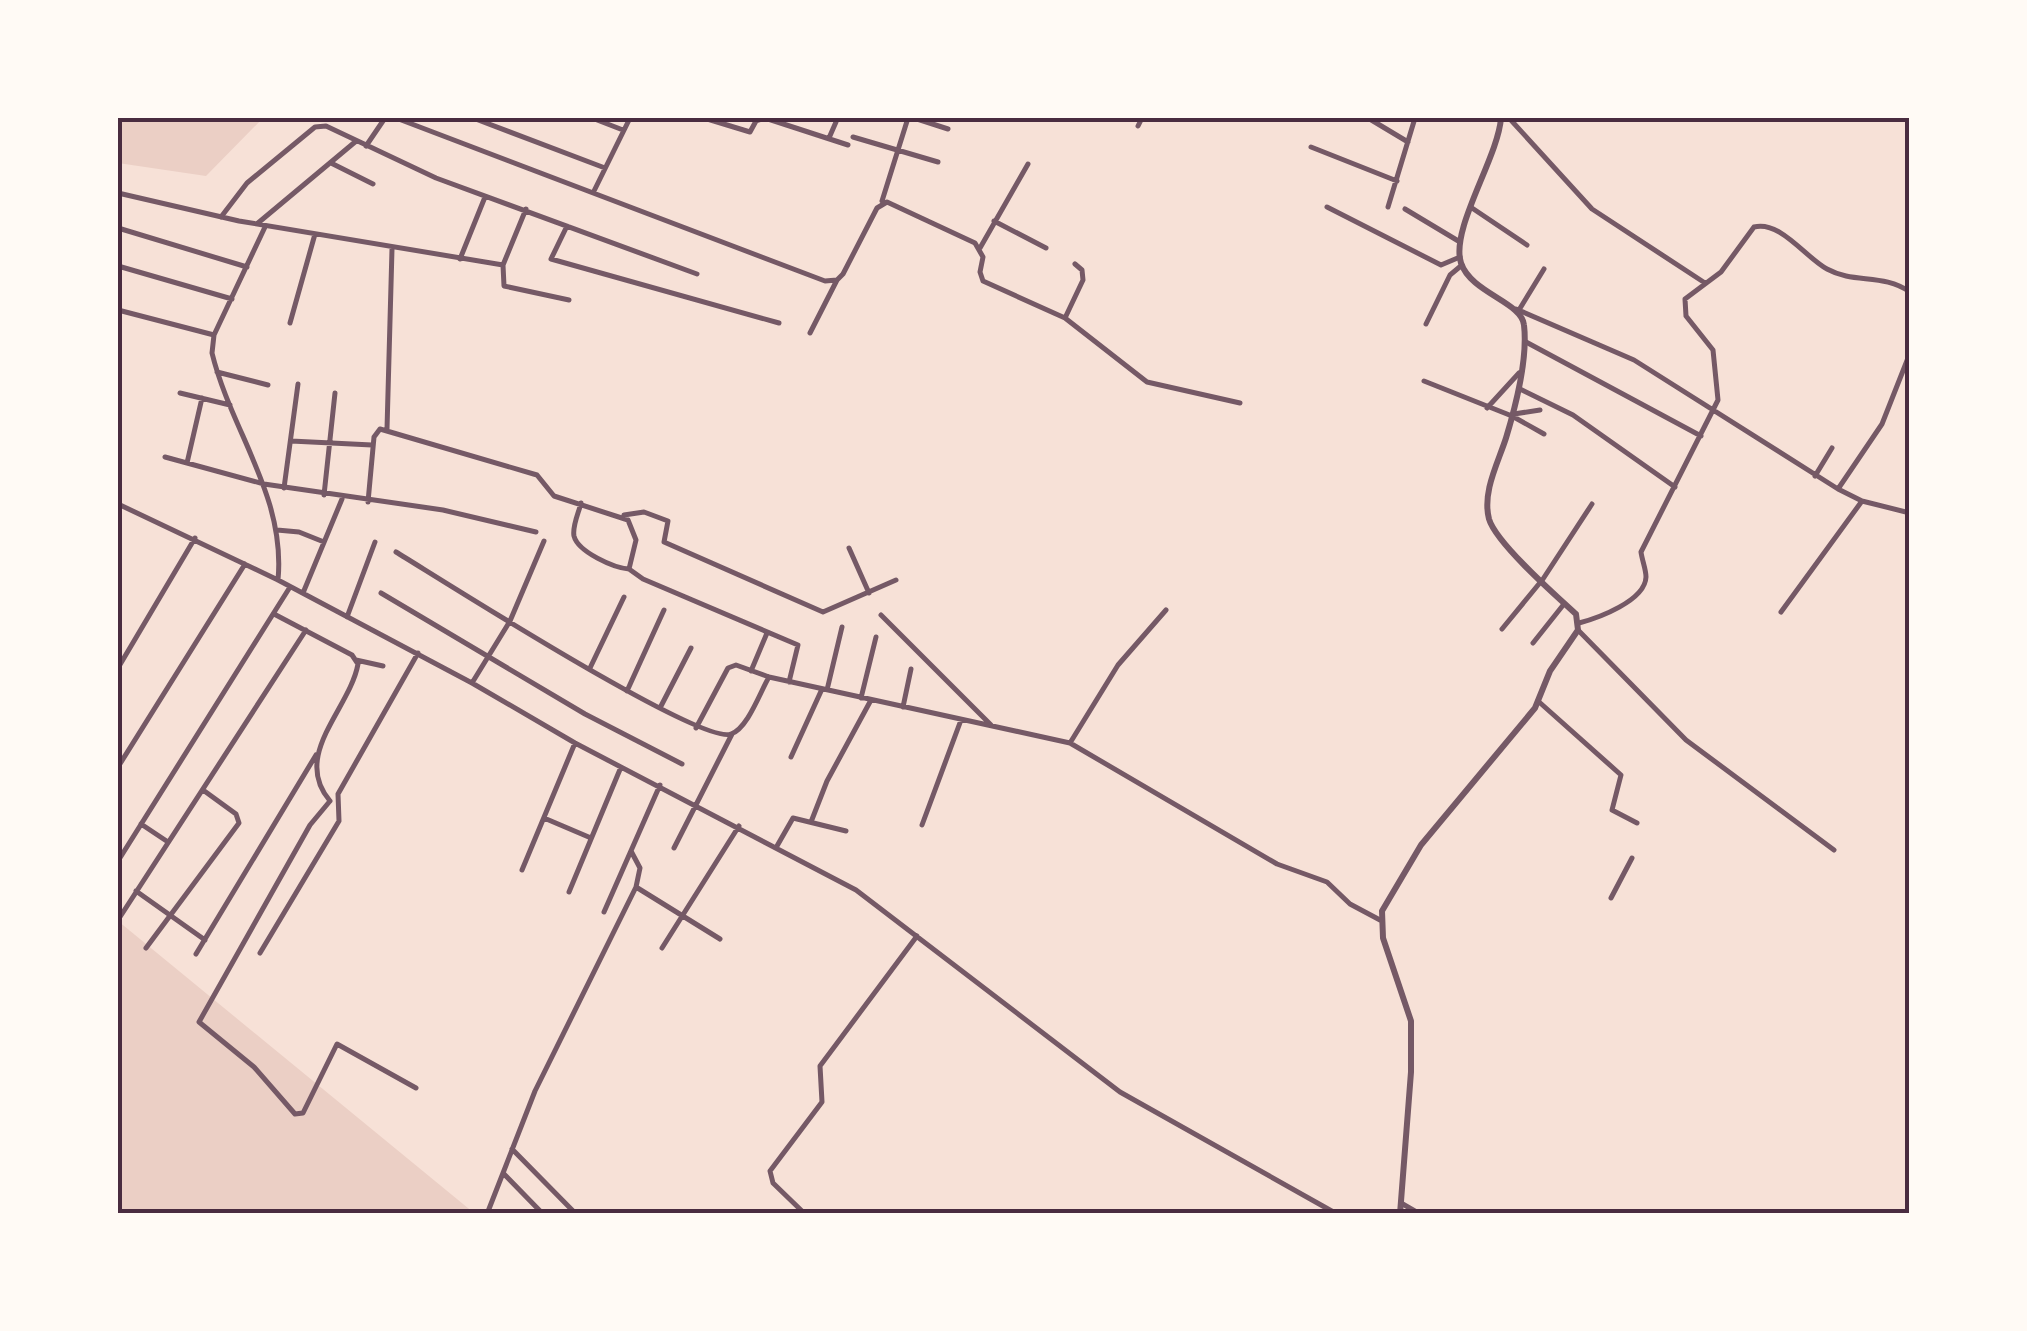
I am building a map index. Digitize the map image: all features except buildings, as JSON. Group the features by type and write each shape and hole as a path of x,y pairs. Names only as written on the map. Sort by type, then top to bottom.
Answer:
{"street":[{"path":"366,146 385,118"},
{"path":"396,118 825,281 837,280"},
{"path":"472,118 605,168"},
{"path":"592,118 624,130"},
{"path":"594,191 630,118"},
{"path":"704,118 750,132 756,121 765,118 848,145"},
{"path":"810,333 881,204 911,118 948,129"},
{"path":"1138,126 1142,118"},
{"path":"1368,118 1408,142"},
{"path":"1388,207 1415,118"},
{"path":"1501,118 1495,148 1460,242 1461,261 1484,291 1518,310 1610,347 1838,489 1862,501 1910,513"},
{"path":"1509,118 1592,209 1705,283"},
{"path":"829,138 836,122"},
{"path":"221,216 247,183 315,127 326,126 486,196 697,274"},
{"path":"853,137 938,162"},
{"path":"258,223 356,141"},
{"path":"1312,147 1397,181"},
{"path":"332,163 373,184"},
{"path":"1028,164 980,248 984,281 1065,318 1148,382 1240,402"},
{"path":"118,194 266,226 504,266"},
{"path":"460,259 486,196"},
{"path":"881,204 887,202 980,248"},
{"path":"1327,208 1441,265 1461,261"},
{"path":"1472,208 1527,245"},
{"path":"526,209 504,266 504,286 569,300"},
{"path":"1405,209 1460,242"},
{"path":"994,221 1046,248"},
{"path":"1400,1214 1412,1072 1411,1021 1380,920 1387,898 1421,845 1538,702 1550,670 1578,626 1630,600 1643,585 1646,576 1641,552 1714,410 1719,392 1713,350 1684,307 1692,290 1721,272 1750,232 1761,224 1830,272 1885,278 1910,292"},
{"path":"266,226 214,335 212,354 264,484 277,530 278,580"},
{"path":"567,226 551,259 779,324"},
{"path":"118,228 247,267"},
{"path":"290,323 314,234"},
{"path":"387,428 392,248"},
{"path":"1426,324 1461,261"},
{"path":"1065,318 1084,280 1082,270 1075,264"},
{"path":"118,266 232,299"},
{"path":"1518,310 1544,269"},
{"path":"118,310 214,335"},
{"path":"1518,310 1524,324 1517,387 1489,488 1490,519 1504,542 1543,580 1578,626 1686,740 1834,850"},
{"path":"1523,341 1701,436"},
{"path":"1838,489 1882,424 1910,353"},
{"path":"217,372 268,385"},
{"path":"1487,408 1519,372"},
{"path":"1424,381 1512,416 1544,434"},
{"path":"284,488 298,384"},
{"path":"1517,387 1573,414 1675,487"},
{"path":"180,393 230,406"},
{"path":"324,495 335,393"},
{"path":"187,463 202,398"},
{"path":"1512,416 1522,410 1540,410"},
{"path":"368,502 376,432 387,428 537,476 554,496 620,514 644,512 663,518 668,521 664,542 814,610 829,612 896,580"},
{"path":"290,440 373,446"},
{"path":"1815,476 1832,448"},
{"path":"165,457 264,484 442,510 536,532"},
{"path":"303,594 342,498"},
{"path":"1782,612 1862,501"},
{"path":"581,503 574,530 579,544 612,566 629,569 643,579 798,645 789,682"},
{"path":"118,504 290,586 472,683 575,744 856,890 1120,1092 1338,1214"},
{"path":"1502,629 1543,580 1592,504"},
{"path":"620,514 628,520 636,540 629,569"},
{"path":"277,530 299,532 324,542"},
{"path":"118,668 196,538"},
{"path":"472,683 510,621 544,541"},
{"path":"347,616 374,542"},
{"path":"849,548 869,593"},
{"path":"396,552 660,709 717,736 732,734"},
{"path":"118,767 246,564"},
{"path":"118,861 290,586"},
{"path":"381,592 682,764"},
{"path":"590,668 624,597"},
{"path":"1533,643 1564,604"},
{"path":"627,691 664,610"},
{"path":"1070,743 1118,664 1166,610"},
{"path":"274,614 356,660 383,666"},
{"path":"882,615 993,727"},
{"path":"791,757 825,690 842,627"},
{"path":"118,920 306,630"},
{"path":"751,671 768,633"},
{"path":"862,698 876,637"},
{"path":"660,709 690,648"},
{"path":"336,807 354,764 418,654"},
{"path":"196,954 318,752 357,672 356,660"},
{"path":"696,728 732,665 789,682 1070,743 1277,864 1327,882 1350,904 1380,920"},
{"path":"902,707 912,669"},
{"path":"674,848 732,734 769,677"},
{"path":"811,822 827,781 870,700"},
{"path":"1538,702 1621,776 1612,810 1638,823"},
{"path":"922,825 960,720"},
{"path":"522,870 575,744"},
{"path":"260,952 340,820 321,786 318,752"},
{"path":"568,892 621,767"},
{"path":"604,912 660,786"},
{"path":"146,948 239,823 236,814 202,790"},
{"path":"330,800 310,824 208,1001 200,1025 254,1066 295,1114 303,1112 337,1044 416,1088"},
{"path":"544,818 591,838"},
{"path":"777,846 788,821 846,831"},
{"path":"141,824 168,842"},
{"path":"662,948 738,826"},
{"path":"489,1212 541,1077 636,887 640,868 631,851"},
{"path":"1611,898 1632,858"},
{"path":"636,887 720,938"},
{"path":"136,892 205,940"},
{"path":"805,1214 773,1183 770,1171 822,1102 820,1066 917,936"},
{"path":"512,1149 576,1214"},
{"path":"503,1174 543,1214"},
{"path":"1401,1203 1420,1214"}],"shaded area":[{"path":"118,118 263,118 206,176 118,163"},
{"path":"118,921 474,1213 118,1213"}]}
